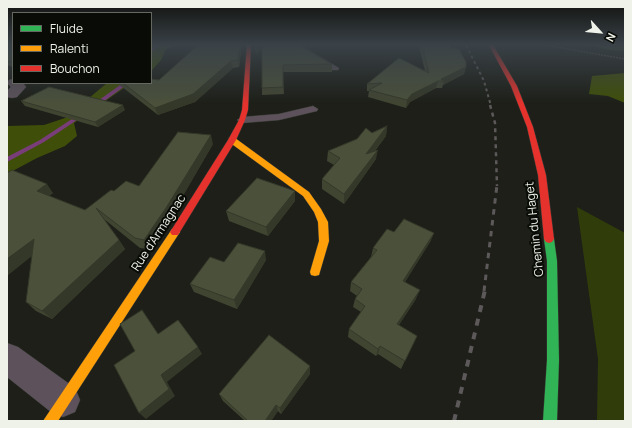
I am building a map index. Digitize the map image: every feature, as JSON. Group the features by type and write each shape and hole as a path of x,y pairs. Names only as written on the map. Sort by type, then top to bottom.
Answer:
{"street":[{"name":"Rue d'Armagnac","path":"56,410 181,223 232,140 242,120 247,96 248,65"},
{"name":"Chemin du Haget","path":"502,65 514,86 530,127 542,175 552,261 553,360 550,421"},
{"path":"232,140 306,194 318,211 322,222 324,241 315,272"},
{"path":"7,358 56,410"}],"lane":[{"path":"330,65 335,68"},
{"path":"242,120 278,117 313,109"}],"green space":[{"path":"152,65 156,65 152,70"},
{"path":"625,73 625,103 608,96 589,94 592,76"},
{"path":"106,84 130,84 74,123 77,136 65,146 37,158 7,174 7,126 44,125 65,118"},
{"path":"577,207 625,233 625,421 597,421 598,359"}],"building":[{"path":"176,65 226,65 193,94 155,108 124,84 152,84 152,79 159,80"},
{"path":"262,65 284,65 283,65 283,87 262,88"},
{"path":"390,65 413,65 429,73 427,65 466,65 466,67 441,79 444,81 438,81 412,94 407,100 369,90 382,83 367,84"},
{"path":"49,87 123,105 95,122 21,101"},
{"path":"387,126 366,154 378,150 344,194 322,179 340,158 328,151 357,139 366,128 372,133"},
{"path":"178,132 211,135 166,208 144,240 135,238 96,208 119,240 42,311 26,302 34,239 7,259 7,173 12,170 47,184 37,191 85,210 111,190 114,191 126,181 139,186"},
{"path":"257,178 295,191 266,227 226,211"},
{"path":"404,219 434,233 403,281 420,290 397,324 417,336 405,361 380,346 378,349 349,329 365,306 355,299 362,289 351,282 377,250 373,248 387,229 394,232"},
{"path":"238,243 265,251 234,300 190,284 210,257 224,262"},
{"path":"142,310 158,334 178,320 198,347 161,375 169,389 139,413 114,365 135,351 120,324"},
{"path":"269,335 310,366 280,408 276,405 265,421 248,421 219,394"}],"waterway":[{"path":"94,106 125,84"},
{"path":"7,160 42,141 81,115"}],"railway":[{"path":"476,65 484,81 491,106"},
{"path":"490,105 495,123 497,185"},
{"path":"484,291 497,185"},
{"path":"454,421 485,290"}],"traffic: fast":[{"path":"549,239 552,261 553,360 550,421"}],"traffic: slow":[{"path":"232,140 306,194 318,211 323,222 324,241 315,272"},
{"path":"50,421 175,232"}],"traffic: jam":[{"path":"175,232 232,140 242,120 245,110 248,65"},
{"path":"502,65 514,86 530,127 542,175 549,239"}]}
